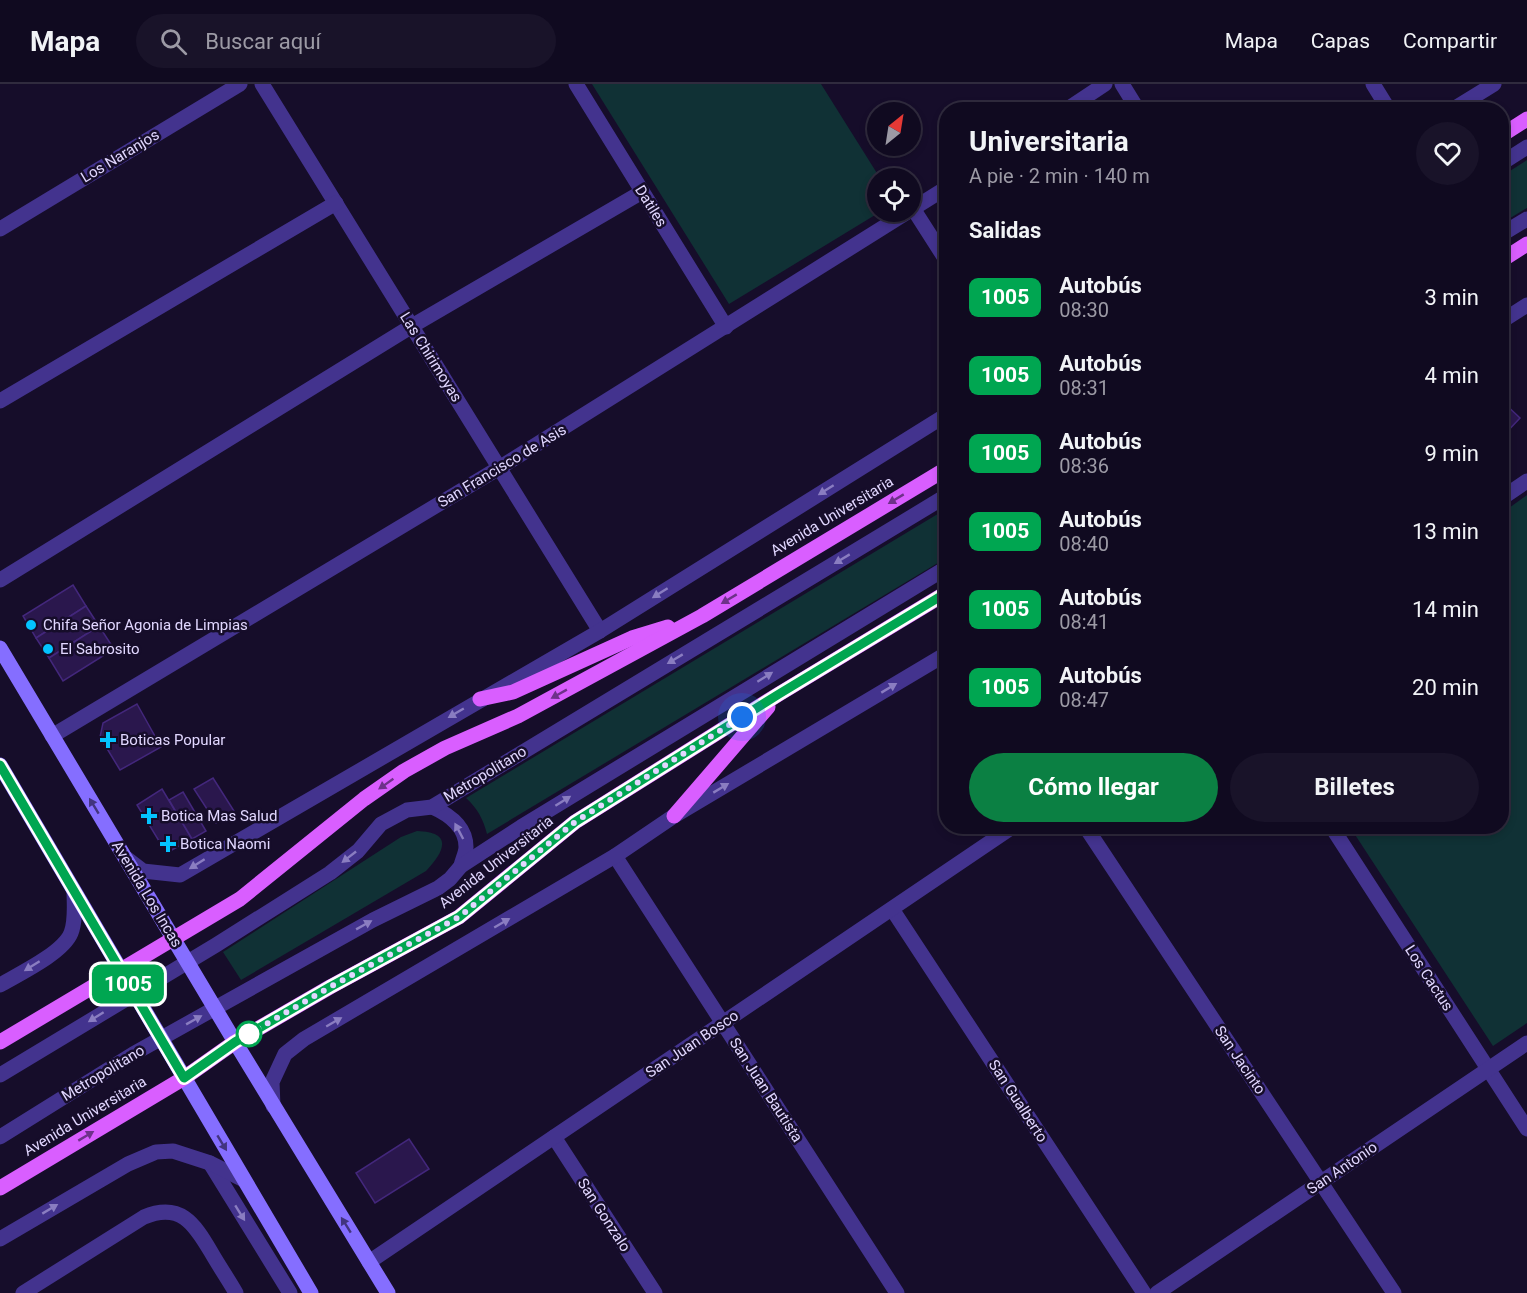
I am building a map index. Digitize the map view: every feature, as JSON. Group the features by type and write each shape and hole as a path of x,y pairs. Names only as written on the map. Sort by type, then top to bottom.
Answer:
{"main road":[{"path":"1509,131 1527,119"},
{"path":"1509,256 1527,244"},
{"name":"Avenida Universitaria","path":"0,1042 240,899 355,806 404,771 445,748 518,717 702,616 939,473"},
{"name":"Avenida Universitaria","path":"0,1188 184,1078 235,1042 459,917 575,822 939,597"},
{"path":"480,699 513,692 632,638 702,616"},
{"name":"Avenida Los Incas","path":"0,648 273,1106 388,1293"},
{"path":"674,816 779,694"},
{"path":"0,765 4,783 74,891 311,1293"}],"street":[{"name":"Los Naranjos","path":"0,229 240,84"},
{"name":"Las Chirimoyas","path":"262,84 600,631"},
{"name":"Datiles","path":"576,84 726,327"},
{"path":"1078,102 1105,84"},
{"path":"1122,84 1133,102"},
{"path":"1372,84 1384,102"},
{"path":"1465,102 1494,84"},
{"path":"1509,159 1527,147"},
{"path":"0,580 412,326 642,192"},
{"name":"San Francisco de Asis","path":"921,205 939,193"},
{"path":"0,401 336,204"},
{"path":"1509,230 1527,219"},
{"path":"921,221 939,249"},
{"name":"San Francisco de Asis","path":"52,736 499,468 895,222"},
{"path":"1509,317 1527,305"},
{"name":"Avenida Universitaria","path":"124,856 143,871 180,875 600,631 939,419"},
{"path":"1509,493 1527,481"},
{"name":"Metropolitano","path":"0,1075 330,873 358,851 381,824 407,810 432,807 939,500"},
{"name":"Metropolitano","path":"0,1137 161,1039 373,920 438,888 450,879 460,866 531,821 939,572"},
{"path":"273,1106 272,1082 285,1054 298,1043 615,856 674,816 939,658"},
{"path":"432,807 448,814 461,829 466,846 460,866"},
{"name":"San Juan Bosco","path":"369,1262 1002,834"},
{"name":"San Jacinto","path":"1090,834 1394,1293"},
{"name":"Los Cactus","path":"1336,834 1527,1129"},
{"name":"San Juan Bautista","path":"615,856 897,1293"},
{"path":"0,985 63,945 71,934 75,918 74,891"},
{"name":"San Gualberto","path":"892,909 1144,1293"},
{"name":"San Antonio","path":"1157,1293 1527,1043"},
{"name":"San Gonzalo","path":"554,1137 656,1293"},
{"path":"0,1239 128,1164 156,1152 172,1151 210,1163 244,1180"},
{"path":"210,1163 290,1293"},
{"path":"23,1293 44,1288 144,1217 156,1212 171,1212 185,1218 197,1229 236,1293"}],"green space":[{"path":"592,84 821,84 874,168 867,168 867,220 729,304"},
{"path":"1527,160 1527,208 1509,219 1509,172"},
{"path":"1527,495 1527,1023 1493,1046 1355,834 1509,834 1509,508"},
{"path":"939,513 939,562 487,834 480,814 466,798"},
{"path":"417,831 429,832 441,839 441,850 426,871 241,980 223,952 401,837"}],"building":[{"path":"1509,408 1520,418 1509,430"},
{"path":"73,585 86,606 36,638 23,616"},
{"path":"86,606 99,626 49,658 36,638"},
{"path":"99,626 114,649 63,681 49,658"},
{"path":"137,704 161,747 120,770 100,737 103,723"},
{"path":"213,778 234,811 216,823 194,789"},
{"path":"162,789 192,839 172,850 162,846 137,805"},
{"path":"183,792 206,831 192,839 169,800"},
{"path":"409,1139 429,1169 375,1203 356,1173"}],"bus line":[{"name":"1005","path":"0,765 184,1078 235,1042 459,917 575,822 939,597"}],"place":[{"name":"Chifa Señor Agonia de Limpias","path":"31,625"},
{"name":"El Sabrosito","path":"48,649"},
{"name":"Boticas Popular","path":"108,740"},
{"name":"Botica Mas Salud","path":"149,816"},
{"name":"Botica Naomi","path":"168,844"}],"route":[{"path":"249,1034 459,917 575,822 742,717"}]}
